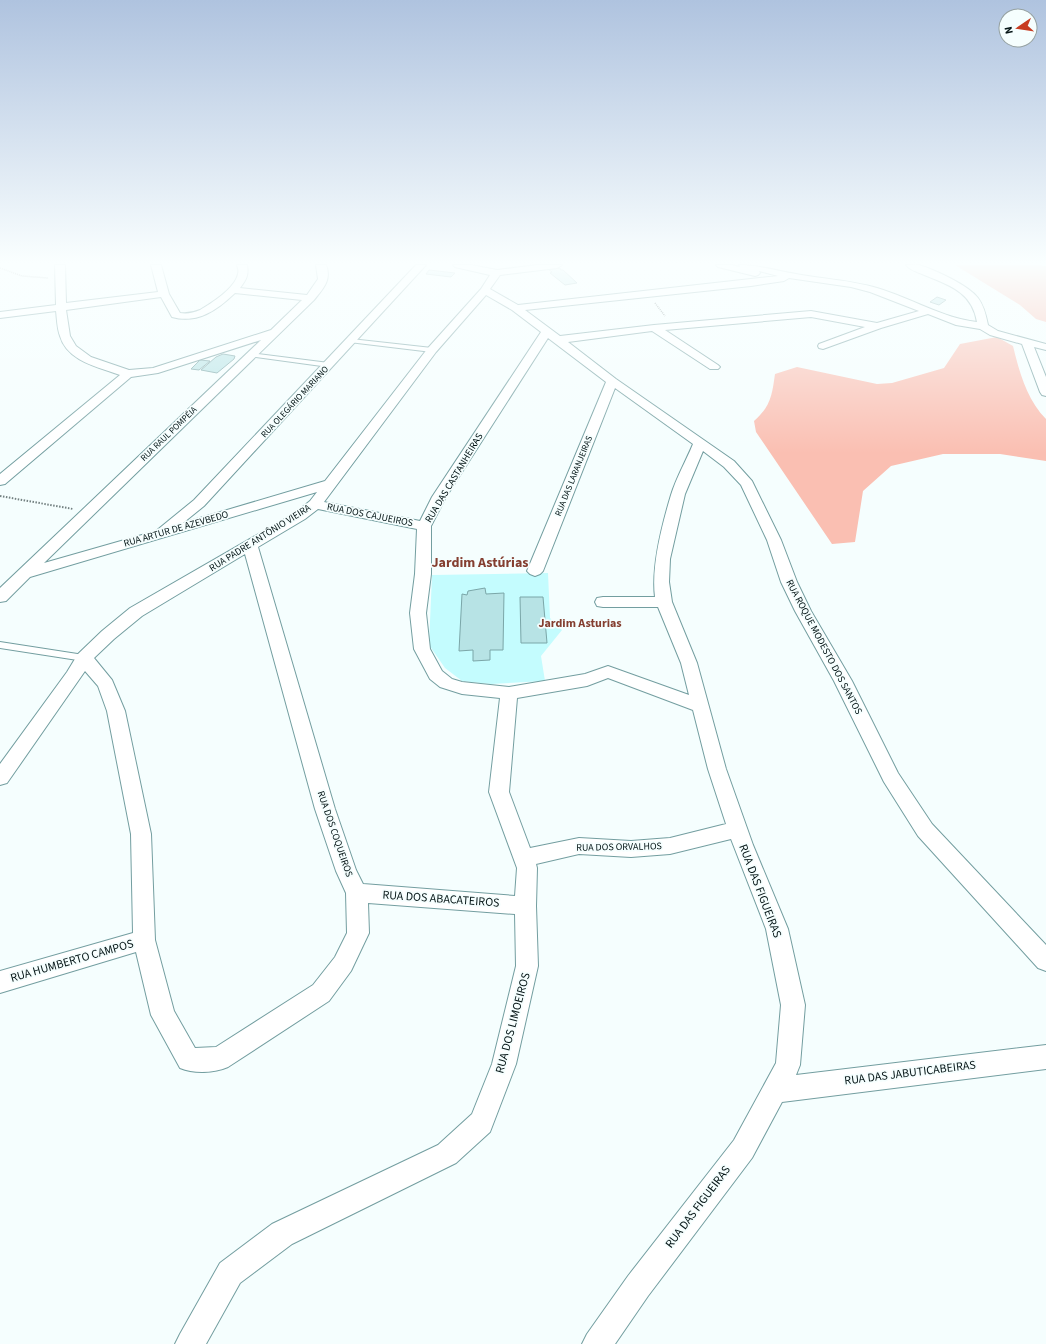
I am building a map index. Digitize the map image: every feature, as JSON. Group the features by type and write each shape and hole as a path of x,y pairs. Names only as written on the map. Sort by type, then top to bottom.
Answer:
{"street":[{"path":"64,328 65,336 72,348 87,359 128,374 154,371 276,331"},
{"name":"RUA RAUL POMPÉIA","path":"0,596 279,328"},
{"name":"RUA OLEGÁRIO MARIANO","path":"162,532 199,503 364,328"},
{"name":"RUA PADRE ANTÔNIO VIEIRA","path":"0,778 74,676 84,658 108,635 136,612 300,516 315,504 432,350 452,328"},
{"name":"RUA ROQUE MODESTO DOS SANTOS","path":"542,328 612,381 729,464 747,484 774,540 789,582 803,611 843,681 891,777 925,830 1046,961"},
{"path":"552,335 654,328 714,367"},
{"path":"823,346 872,328"},
{"path":"986,328 994,333 1027,344 1046,347"},
{"name":"RUA DAS CASTANHEIRAS","path":"552,335 439,497 424,526 423,574 418,613 422,649 436,675 446,683 462,688 509,693 587,680 608,672 700,706"},
{"path":"1027,344 1046,392"},
{"path":"0,481 128,374"},
{"name":"RUA DAS LARANJEIRAS","path":"535,571 612,381"},
{"name":"RUA DAS FIGUEIRAS","path":"597,1344 638,1286 743,1149 788,1065 793,1004 777,928 737,829 717,769 689,663 664,602 661,582 663,559 678,494 700,443"},
{"name":"RUA ARTUR DE AZEVBEDO","path":"23,574 162,532 330,484"},
{"name":"RUA DOS CAJUEIROS","path":"315,504 424,526"},
{"name":"RUA DOS COQUEIROS","path":"144,940 163,1015 189,1060 219,1059 321,993 343,964 358,933 357,893 346,871 325,809 250,546"},
{"path":"603,602 664,602"},
{"path":"84,658 106,684 116,711 141,834 144,940"},
{"name":"RUA DOS LIMOEIROS","path":"190,1344 230,1273 282,1234 447,1154 481,1123 504,1064 527,966 527,868 499,792 509,693"},
{"name":"RUA DOS ORVALHOS","path":"524,858 579,846 631,849 670,846 737,829"},
{"name":"RUA DOS ABACATEIROS","path":"357,893 526,906"},
{"name":"RUA HUMBERTO CAMPOS","path":"0,982 144,940"},
{"name":"RUA DAS JABUTICABEIRAS","path":"775,1090 1046,1057"}],"lane":[{"path":"352,341 432,350"},
{"path":"250,355 329,365"},
{"path":"0,645 84,658"}],"path":[{"path":"0,496 87,512"}],"shaded area":[{"path":"997,337 1013,346 1021,375 1029,394 1039,411 1046,419 1046,461 1000,454 943,454 891,466 863,491 855,542 832,544 756,432 754,421 760,416 770,400 775,374 797,367 877,384 892,383 944,368 960,344"},
{"path":"548,573 550,618 562,630 541,656 545,681 491,684 462,681 445,668 429,645 432,575"}],"building":[{"path":"223,354 235,356 234,359 217,373 201,370 216,357"},
{"path":"200,360 210,361 199,370 191,369"},
{"path":"485,588 486,594 504,593 503,650 490,650 490,660 473,661 473,650 459,651 462,594 467,595 468,591"},
{"path":"520,597 543,597 547,643 521,643"}],"district":[{"name":"Jardim Astúrias","path":"480,563"},
{"name":"Jardim Asturias","path":"580,623"}]}
